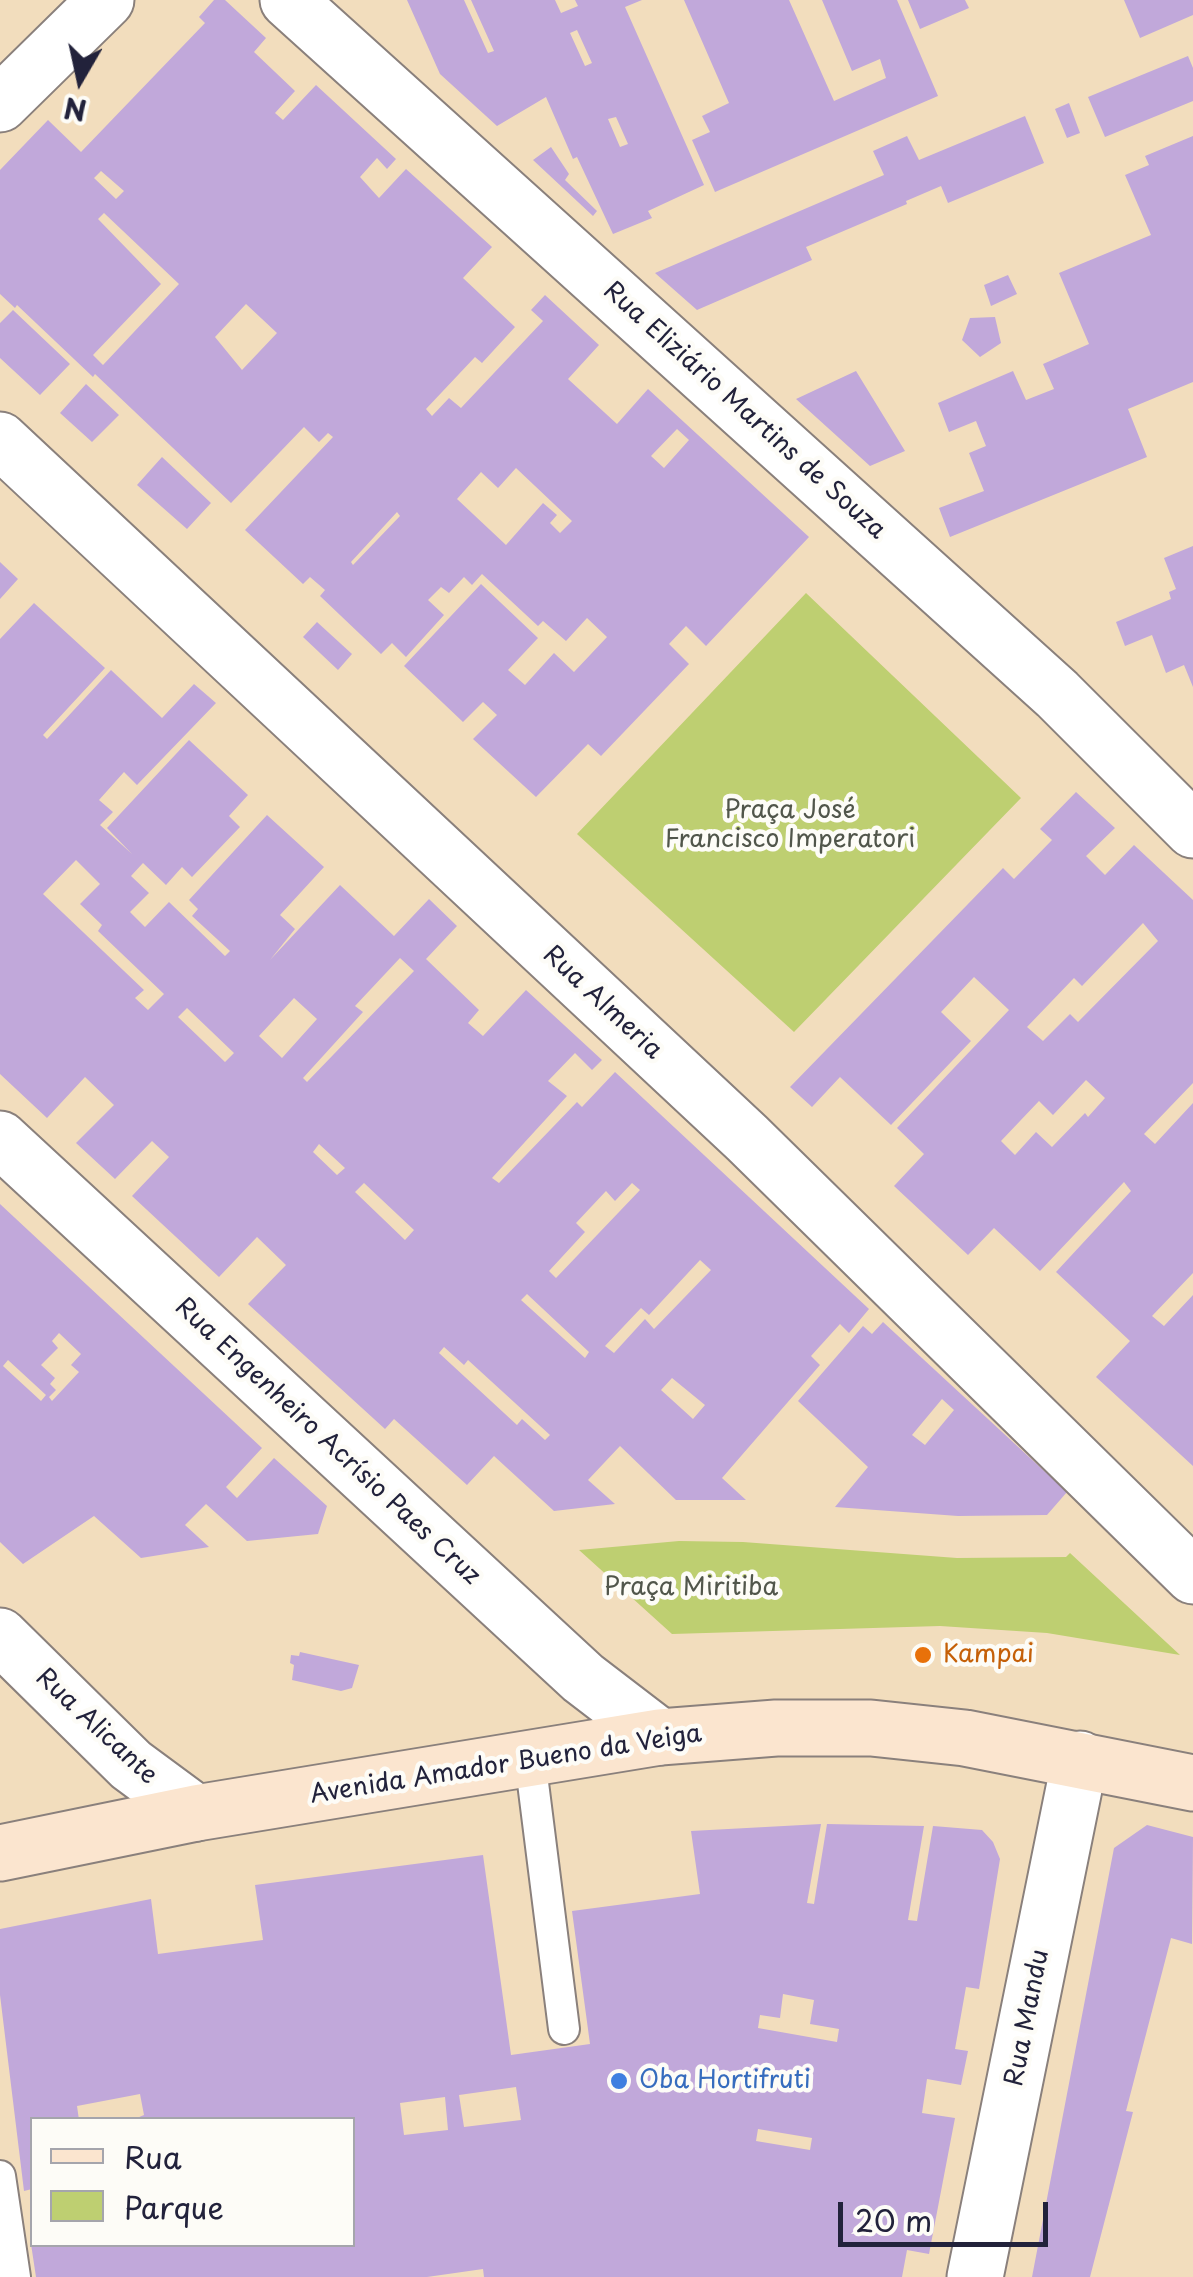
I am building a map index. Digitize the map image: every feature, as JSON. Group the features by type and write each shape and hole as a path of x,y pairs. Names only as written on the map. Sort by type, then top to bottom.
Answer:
{"main road":[{"name":"Avenida Amador Bueno da Veiga","path":"0,1853 196,1813 660,1737 776,1728 871,1728 965,1738 1193,1782"}],"street":[{"path":"0,104 106,0"},
{"name":"Rua Eliziário Martins de Souza","path":"288,0 1057,694 1193,830"},
{"name":"Rua Almeria","path":"0,440 746,1138 1193,1576"},
{"name":"Rua Engenheiro Acrísio Paes Cruz","path":"0,1139 583,1678 660,1737"},
{"name":"Rua Alicante","path":"0,1636 131,1765 196,1813"},
{"name":"Rua Mandu","path":"976,2277 1080,1759"}],"lane":[{"path":"530,1759 564,2029"},
{"path":"0,2176 15,2277"}],"green space":[{"name":"Praça José Francisco Imperatori","path":"806,593 1021,798 794,1032 577,834"},
{"name":"Praça Miritiba","path":"679,1541 957,1558 1066,1557 1070,1553 1180,1655 1047,1633 940,1626 672,1634 579,1550"}],"building":[{"path":"214,0 225,0 266,38 254,52 295,91 275,113 283,120 316,85 396,159 387,169 377,158 360,177 379,198 406,169 492,247 463,278 515,327 482,363 475,357 426,409 432,416 449,398 461,408 543,321 531,310 545,295 599,345 568,379 617,424 648,389 809,537 706,646 686,626 669,644 689,664 601,756 588,744 536,797 473,739 497,715 483,702 463,722 404,666 481,584 538,638 508,670 525,685 554,653 574,672 607,637 587,618 566,641 543,621 538,626 482,574 472,585 464,577 449,593 441,587 428,600 444,615 406,657 392,643 381,654 320,596 325,590 310,577 303,584 245,530 333,437 328,433 319,442 304,427 231,503 95,374 93,377 17,305 15,308 0,294 0,170 48,120 81,152 205,23 199,17","holes":["101,171 124,191 116,199 94,178","104,213 179,284 103,365 93,355 161,284 98,219","246,304 277,333 242,370 215,337","677,429 689,440 664,468 651,456","516,468 572,521 560,533 550,523 557,515 543,503 506,545 457,499 481,472 498,488","397,512 400,516 353,565 351,562"]},
{"path":"407,0 464,0 488,53 494,51 471,0 555,0 561,13 578,6 575,0 642,0 625,7 704,185 648,211 652,218 613,234 546,97 497,126 440,74","holes":["577,30 592,63 585,66 570,33","616,117 628,144 620,147 608,119"]},
{"path":"684,0 789,0 834,101 886,78 880,59 852,71 822,0 897,0 938,96 715,192 692,140 710,132 702,116 729,103"},
{"path":"908,0 965,0 969,8 920,29"},
{"path":"1124,0 1193,0 1193,15 1140,38"},
{"path":"1188,56 1193,68 1193,101 1105,137 1088,97"},
{"path":"1069,103 1080,133 1067,138 1055,109"},
{"path":"1025,116 1044,163 948,203 941,186 806,247 812,260 697,310 655,273 884,175 873,151 907,136 919,160"},
{"path":"1193,136 1193,382 1128,409 1147,457 950,537 939,508 984,491 969,453 986,446 976,421 949,432 938,403 1013,371 1026,400 1054,389 1043,364 1089,344 1059,273 1151,235 1125,175 1149,165 1145,156"},
{"path":"551,147 569,174 565,180 597,211 593,216 533,160"},
{"path":"1008,275 1017,294 991,306 984,285"},
{"path":"13,310 70,364 40,395 0,358 0,323"},
{"path":"995,317 1001,343 980,357 962,340 970,318"},
{"path":"856,371 905,451 870,466 796,399"},
{"path":"86,384 119,415 92,442 60,413"},
{"path":"162,457 211,503 187,529 137,485"},
{"path":"1193,546 1193,687 1184,665 1166,673 1152,635 1125,646 1116,622 1171,599 1169,592 1176,589 1164,558"},
{"path":"0,562 18,579 0,599"},
{"path":"34,603 105,668 43,735 47,739 111,670 162,718 194,684 216,703 137,785 124,772 99,800 113,812 100,825 132,854 107,828 189,740 248,795 229,816 240,827 192,877 182,867 166,885 143,863 131,876 149,893 130,912 145,927 169,902 225,956 230,951 192,916 198,909 189,900 267,815 324,867 280,915 295,929 270,960 340,885 394,936 429,899 457,926 426,959 479,1010 468,1023 483,1036 526,990 602,1060 592,1070 575,1053 548,1081 567,1096 492,1178 499,1183 577,1102 582,1107 615,1072 869,1309 849,1333 840,1324 811,1356 820,1365 722,1478 746,1500 676,1500 620,1446 588,1480 615,1504 554,1511 494,1456 467,1485 394,1419 385,1429 248,1304 286,1265 257,1237 219,1277 132,1196 169,1157 152,1141 115,1179 76,1143 114,1105 85,1077 47,1118 0,1074 0,639","holes":["76,860 100,884 80,904 102,925 98,931 164,994 148,1010 135,998 144,990 43,894","400,958 414,971 307,1082 303,1078 363,1012 355,1006","294,998 317,1019 282,1058 259,1036","187,1008 234,1053 225,1062 178,1017","319,1144 345,1168 337,1175 313,1152","364,1183 414,1230 405,1240 355,1192","632,1183 640,1190 556,1278 549,1271 585,1232 576,1223 606,1191 615,1201","700,1260 711,1270 654,1329 645,1319 614,1353 605,1346 641,1308 649,1315","527,1294 589,1352 585,1358 521,1300","444,1347 464,1365 468,1360 550,1435 545,1440 522,1419 517,1425 439,1353","672,1378 705,1405 693,1419 661,1390"]},
{"path":"317,622 352,654 338,670 303,637"},
{"path":"1076,792 1115,828 1086,856 1105,875 1134,845 1193,900 1193,1083 1144,1134 1155,1144 1193,1103 1193,1273 1152,1316 1164,1326 1193,1295 1193,1466 1096,1377 1130,1341 1056,1272 1131,1191 1124,1182 1040,1271 994,1228 968,1255 894,1186 924,1154 897,1128 1009,1010 974,977 941,1012 971,1041 891,1125 840,1077 812,1107 790,1087 1003,868 1014,879 1052,840 1040,829","holes":["1143,923 1158,941 1078,1022 1070,1014 1043,1041 1027,1027 1074,978 1082,986","1086,1080 1105,1098 1052,1147 1036,1132 1015,1155 1001,1141 1039,1101 1053,1115"]},
{"path":"0,1204 262,1448 226,1487 237,1498 274,1458 327,1506 318,1534 247,1541 206,1504 185,1525 209,1547 141,1558 94,1516 23,1564 0,1542","holes":["59,1333 81,1354 71,1365 79,1372 52,1401 49,1397 56,1390 50,1384 55,1378 41,1365 58,1348 52,1341","8,1360 46,1395 41,1401 3,1366"]},
{"path":"883,1322 1067,1492 1047,1515 958,1516 835,1507 868,1467 798,1401 863,1326 872,1334","holes":["942,1399 954,1410 925,1445 912,1435"]},
{"path":"300,1652 359,1665 352,1688 341,1691 292,1680 291,1655 299,1656"},
{"path":"821,1824 807,1903 814,1904 827,1824 924,1826 908,1920 917,1921 933,1826 982,1830 993,1842 1000,1859 979,1989 966,1987 955,2049 968,2051 961,2085 927,2079 922,2113 955,2118 929,2254 907,2250 902,2277 484,2277 483,2269 427,2277 36,2277 31,2247 355,2247 355,2117 139,2117 144,2115 140,2094 77,2106 79,2117 30,2117 30,2190 24,2191 0,1995 0,1929 151,1899 158,1954 263,1940 255,1885 483,1855 511,2055 590,2044 572,1911 700,1894 691,1831","holes":["783,1994 814,2000 810,2024 839,2029 837,2042 758,2028 760,2015 780,2018","516,2087 521,2120 464,2127 459,2095","445,2097 448,2130 404,2135 400,2103","758,2129 812,2138 810,2150 756,2141"]},
{"path":"1147,1825 1193,1837 1192,1944 1171,1938 1126,2111 1133,2112 1090,2277 1032,2277 1114,1848"}],"place":[{"name":"Kampai","path":"923,1655"},
{"name":"Oba Hortifruti","path":"619,2081"}]}
